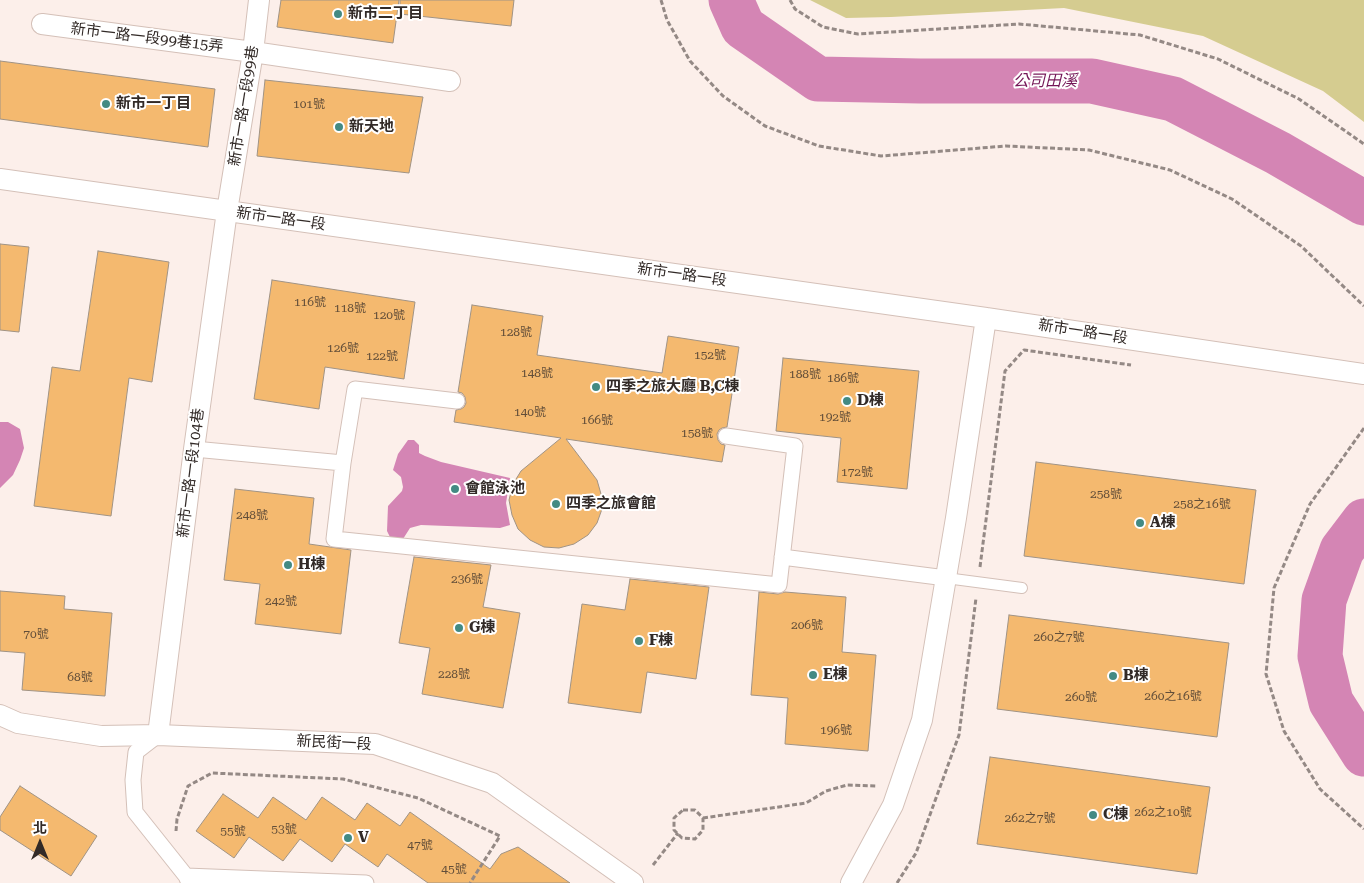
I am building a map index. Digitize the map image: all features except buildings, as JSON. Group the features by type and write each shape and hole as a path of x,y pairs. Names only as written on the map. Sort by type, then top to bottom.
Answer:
{"street":[{"name":"新市一路一段99巷","path":"227,211 253,52 259,0"},
{"name":"新市一路一段99巷15弄","path":"42,24 450,81"},
{"name":"新市一路一段","path":"0,179 986,318 1364,374"},
{"name":"新市一路一段104巷","path":"158,735 194,449 227,211"},
{"path":"851,883 893,806 922,720 956,518 986,318"},
{"path":"457,401 354,389 342,463 334,539 779,585 795,446 726,436"},
{"path":"194,449 342,463"},
{"path":"782,557 946,578"},
{"name":"新民街一段","path":"0,715 18,723 101,736 158,735 376,744 492,783 634,883"},
{"path":"158,735 136,752 134,780 135,812 188,879 366,883"}],"lane":[{"path":"946,578 1022,588"}],"path":[{"path":"661,0 667,20 690,61 723,96 765,126 819,146 881,156 1006,146 1090,150 1170,170 1232,199 1301,246 1364,306"},
{"path":"790,0 795,9 823,27 858,34 1019,24 1140,35 1218,59 1299,99 1364,144"},
{"path":"897,883 916,853 959,735 1005,371 1024,350 1131,364"},
{"path":"1364,428 1310,504 1274,588 1266,674 1284,732 1320,790 1364,829"},
{"path":"172,858 177,819 188,786 212,773 343,779 418,798 500,836 470,883"},
{"path":"703,818 806,803 826,791 848,784 881,786"},
{"path":"682,810 695,810 703,818 703,830 694,839 682,838 674,830 674,818 682,810"},
{"path":"653,865 678,834"}],"shaded area":[{"path":"810,0 1364,0 1364,122 1323,91 1203,36 1064,8 846,18"},
{"path":"0,422 8,422 20,429 24,448 13,475 0,488"},
{"name":"會館泳池","path":"408,440 414,440 419,445 419,453 441,462 510,478 506,503 510,525 500,528 421,525 410,528 403,539 394,540 390,537 387,531 388,506 402,491 403,487 401,477 393,470 398,454"}],"waterway":[{"name":"公司田溪","path":"731,0 743,27 818,79 1092,81 1173,99 1278,153 1364,203"},
{"name":"公司田溪","path":"1364,521 1342,550 1324,600 1320,656 1331,702 1364,754"}],"place":[{"name":"新市二丁目","path":"338,14"},
{"name":"新市一丁目","path":"106,104"},
{"name":"新天地","path":"339,127"},
{"name":"四季之旅大廳 B,C棟","path":"596,387"},
{"name":"D棟","path":"847,401"},
{"name":"會館泳池","path":"455,489"},
{"name":"四季之旅會館","path":"556,504"},
{"name":"A棟","path":"1140,523"},
{"name":"H棟","path":"288,565"},
{"name":"G棟","path":"459,628"},
{"name":"F棟","path":"639,641"},
{"name":"E棟","path":"813,675"},
{"name":"B棟","path":"1113,676"},
{"name":"C棟","path":"1093,815"},
{"name":"V","path":"348,838"}]}
